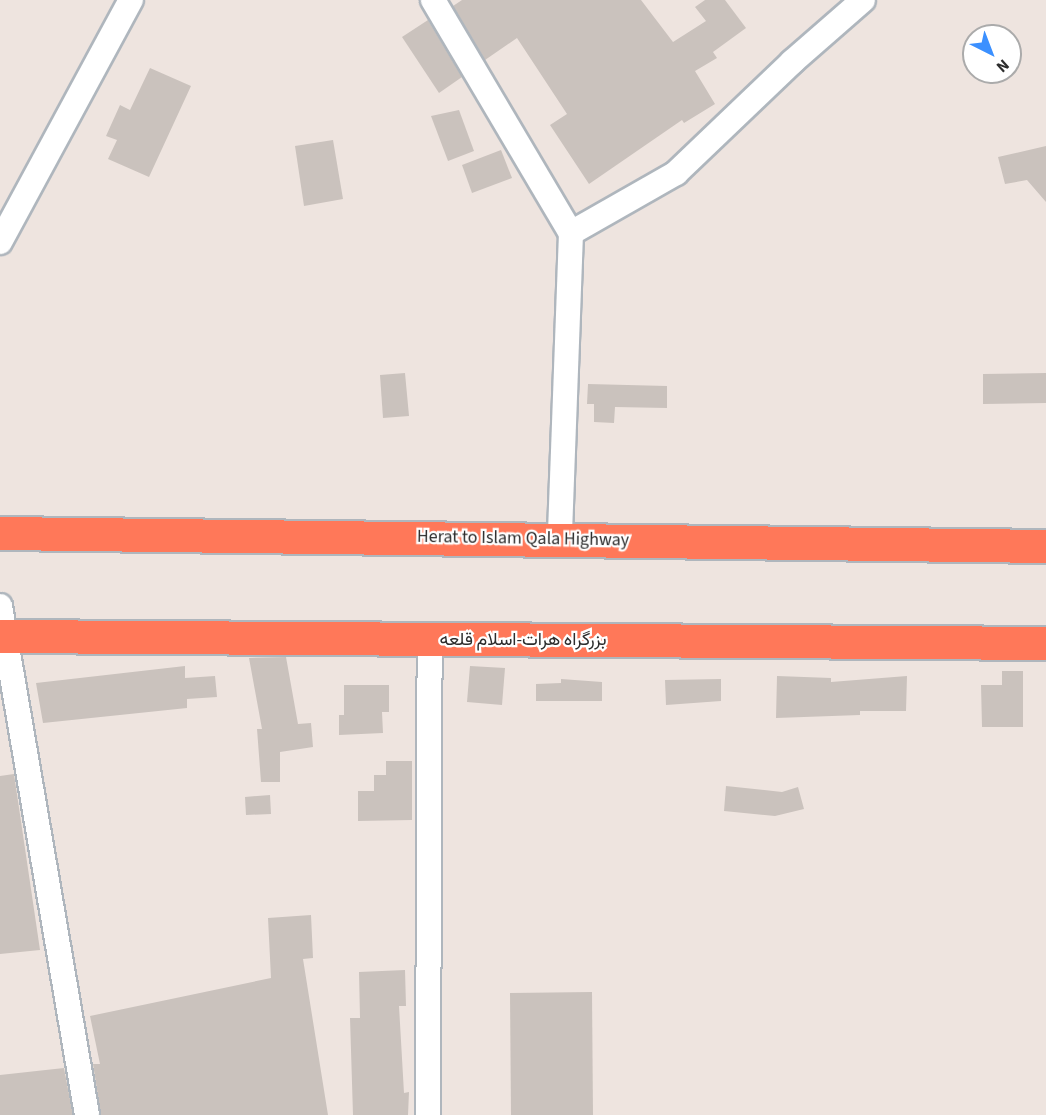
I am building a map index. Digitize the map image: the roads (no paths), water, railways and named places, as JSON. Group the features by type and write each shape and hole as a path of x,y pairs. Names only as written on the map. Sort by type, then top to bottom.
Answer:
{"highway":[{"name":"Herat to Islam Qala Highway","path":"0,533 1046,546"},
{"name":"بزرگراه هرات-اسلام قلعه","path":"2,626 430,640 1046,643"}],"street":[{"path":"0,242 131,0"},
{"path":"433,0 571,233 560,540"},
{"path":"571,233 676,173 792,62 863,0"},
{"path":"2,626 87,1115"},
{"path":"428,1115 430,640"}]}
